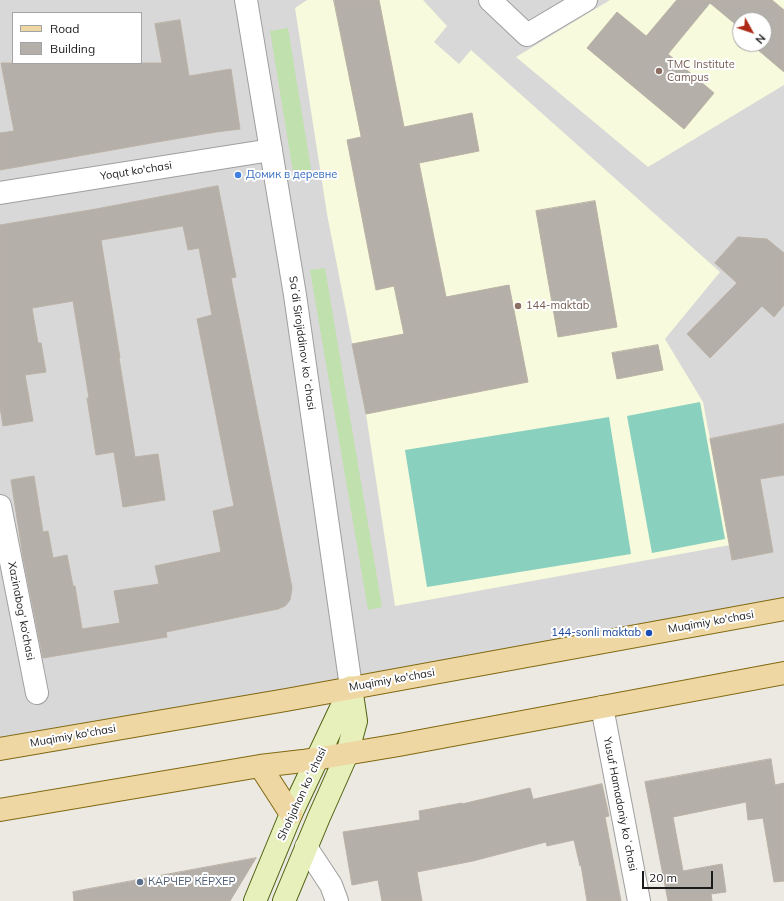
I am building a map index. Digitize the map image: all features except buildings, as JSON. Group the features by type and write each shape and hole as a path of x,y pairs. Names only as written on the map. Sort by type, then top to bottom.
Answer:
{"main road":[{"name":"Muqimiy ko'chasi","path":"0,749 286,700 784,609"},
{"path":"0,810 260,766 376,749 784,673"},
{"path":"284,901 347,754 356,721 351,687"},
{"name":"Shohjahon koʻchasi","path":"255,901 291,814 351,687"},
{"path":"356,721 376,749"},
{"path":"260,766 291,814"}],"street":[{"name":"Saʼdi Sirojiddinov koʻchasi","path":"246,0 295,295 351,687"},
{"path":"490,0 527,35 586,0"},
{"name":"Yoqut ko'chasi","path":"0,193 271,150"},
{"name":"Xazinabog‘ ko‘chasi","path":"0,506 37,693"},
{"name":"Yusuf Hamadoniy koʻchasi","path":"602,707 639,901"},
{"path":"306,847 331,885 337,901"}],"shaded area":[{"path":"0,0 784,0 784,609 0,749"},
{"name":"144-maktab","path":"307,0 423,0 447,26 434,42 459,64 471,50 720,272 665,339 703,402 730,545 395,606 366,414 327,214 295,8"},
{"name":"TMC Institute Campus","path":"610,0 784,0 784,85 648,167 516,57"}],"green space":[{"path":"288,28 312,175 294,178 270,31"},
{"path":"325,268 382,607 368,610 310,270"},
{"path":"700,402 725,539 652,553 627,416"},
{"path":"609,417 631,554 427,587 405,450"}],"place":[{"name":"TMC Institute Campus","path":"659,71"},
{"name":"Домик в деревне","path":"238,175"},
{"name":"144-maktab","path":"518,306"},
{"name":"144-sonli maktab","path":"649,633"},
{"name":"КАРЧЕР КЁРХЕР","path":"140,882"}]}
